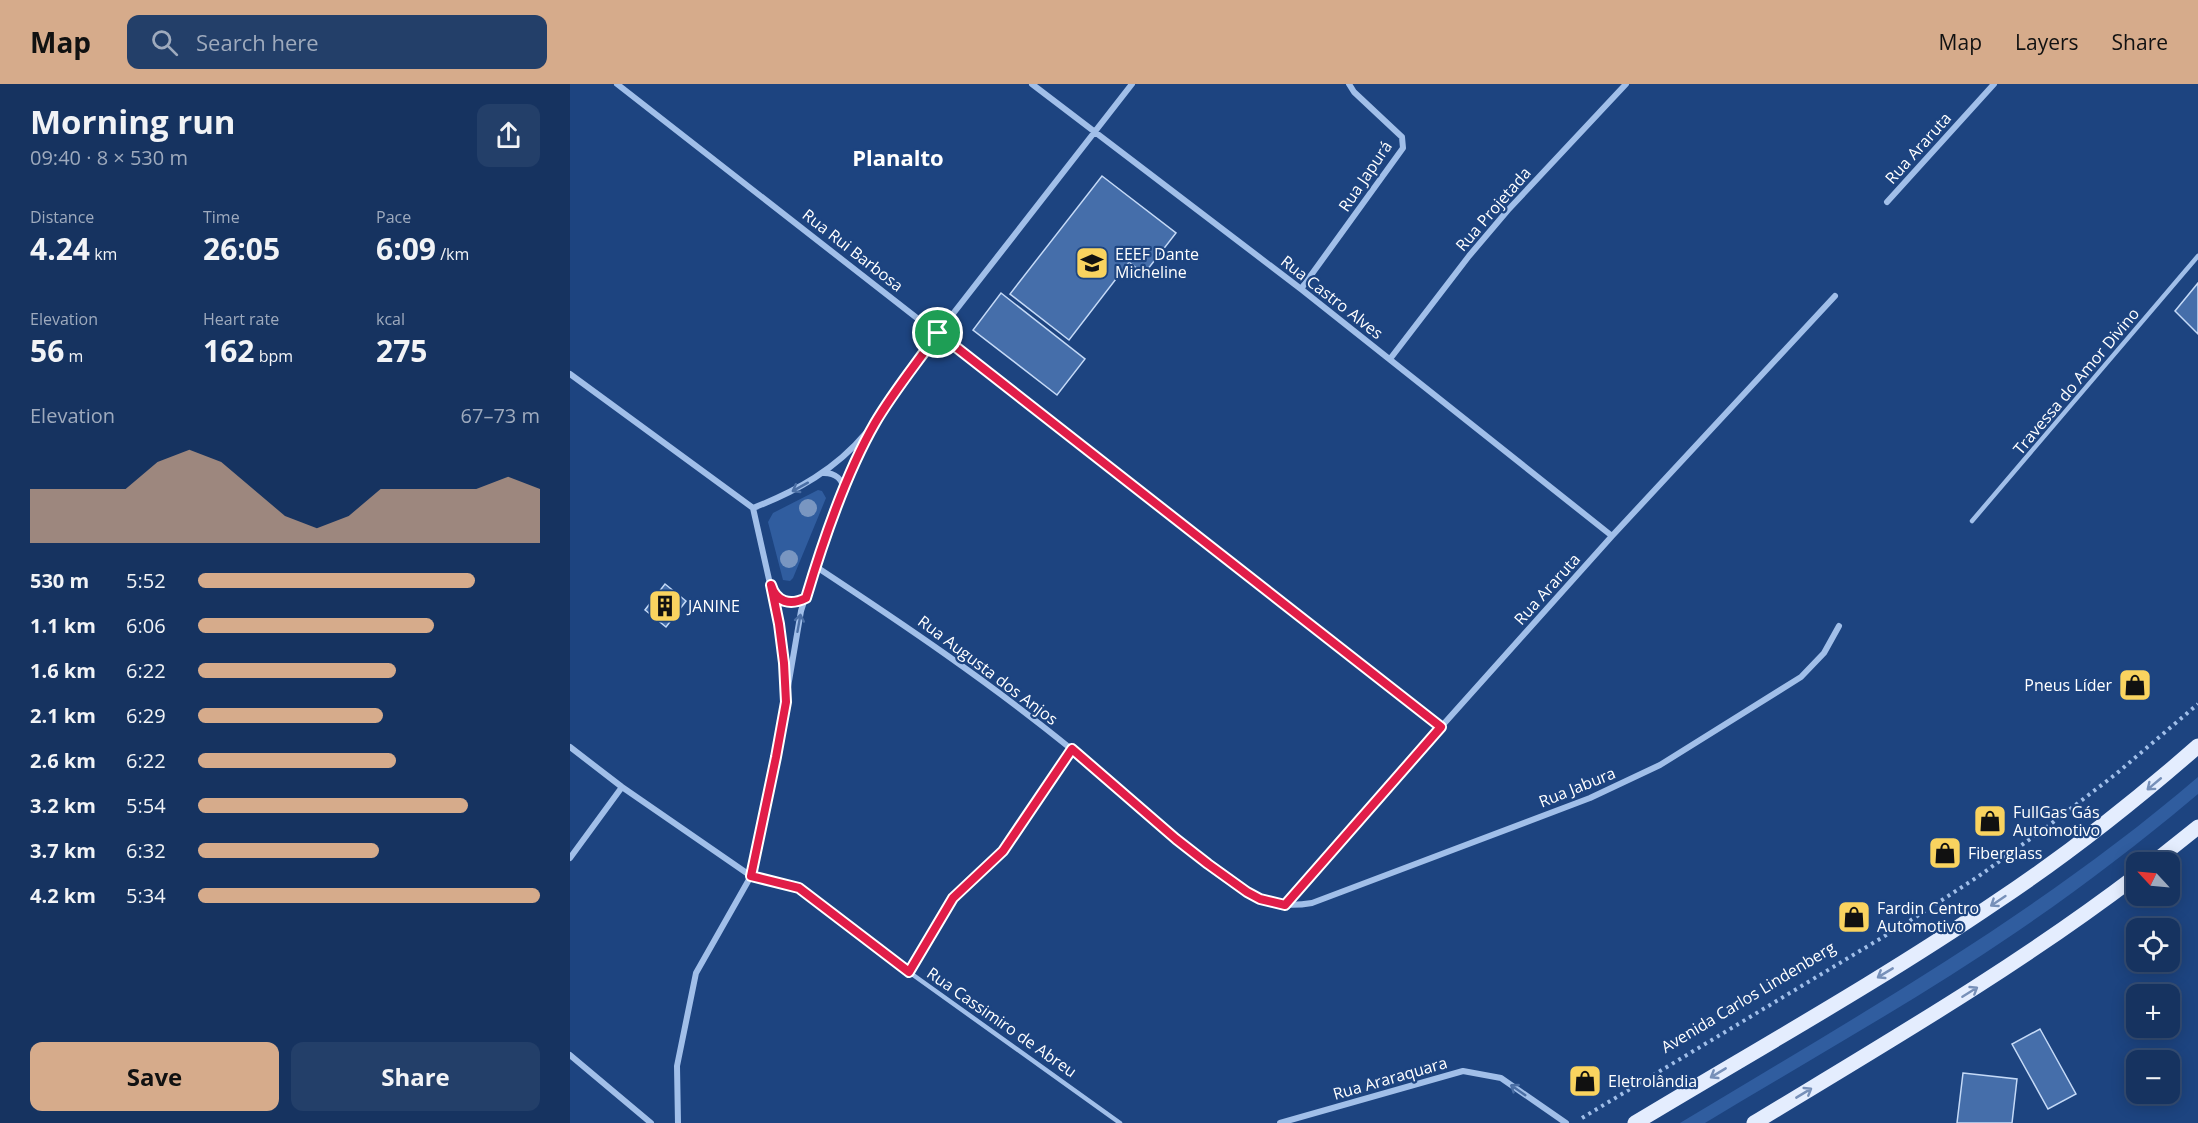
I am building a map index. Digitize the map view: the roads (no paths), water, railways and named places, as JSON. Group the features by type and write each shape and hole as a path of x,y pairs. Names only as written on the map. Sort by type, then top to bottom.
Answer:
{"main road":[{"path":"1635,1123 1924,949 1997,902 2102,826 2198,746"},
{"path":"2167,852 2198,827"},
{"path":"1754,1123 1994,977 2067,928 2126,884"}],"street":[{"name":"Rua Rui Barbosa","path":"617,84 1441,727"},
{"name":"Rua Castro Alves","path":"1032,84 1301,289 1612,536"},
{"path":"753,508 801,487 824,473 860,441 938,333 1132,84"},
{"name":"Rua Japurá","path":"1301,289 1403,148 1402,137 1354,92 1349,84"},
{"name":"Rua Projetada","path":"1390,359 1469,256 1508,210 1626,84"},
{"name":"Rua Araruta","path":"1887,202 1994,84"},
{"name":"Rua Araruta","path":"1285,905 1612,536 1835,296"},
{"path":"570,374 753,508 780,634 786,702"},
{"path":"678,1123 677,1066 696,973 751,876 776,757 801,611 815,566 844,491 875,422"},
{"path":"824,473 841,480 844,491"},
{"name":"Rua Augusta dos Anjos","path":"815,566 937,646 997,690 1072,749 1215,870 1260,899 1285,905"},
{"path":"771,585 773,592 786,602 793,603 806,598"},
{"name":"Rua Jabura","path":"1285,905 1312,903 1590,798 1651,769 1705,739 1801,677 1824,653 1839,626"},
{"name":"Rua Cassimiro de Abreu","path":"570,747 622,787 751,876"},
{"path":"570,858 622,787"},
{"path":"570,1055 651,1123"},
{"name":"Rua Araraquara","path":"1280,1123 1462,1071 1501,1078 1566,1123"}],"lane":[{"name":"Travessa do Amor Divino","path":"1972,521 2198,256"},
{"path":"909,972 953,898 1003,851 1072,749"},
{"name":"Rua Cassimiro de Abreu","path":"751,876 799,888 909,972 1120,1123"}],"place":[{"name":"EEEF Dante Micheline","path":"1092,263"},
{"name":"JANINE","path":"665,606"},
{"name":"Pneus Líder","path":"2135,685"},
{"name":"FullGas Gás Automotivo","path":"1990,821"},
{"name":"Fiberglass","path":"1945,853"},
{"name":"Fardin Centro Automotivo","path":"1854,917"},
{"name":"Eletrolândia","path":"1585,1081"}],"district":[{"name":"Planalto","path":"898,157"}]}
